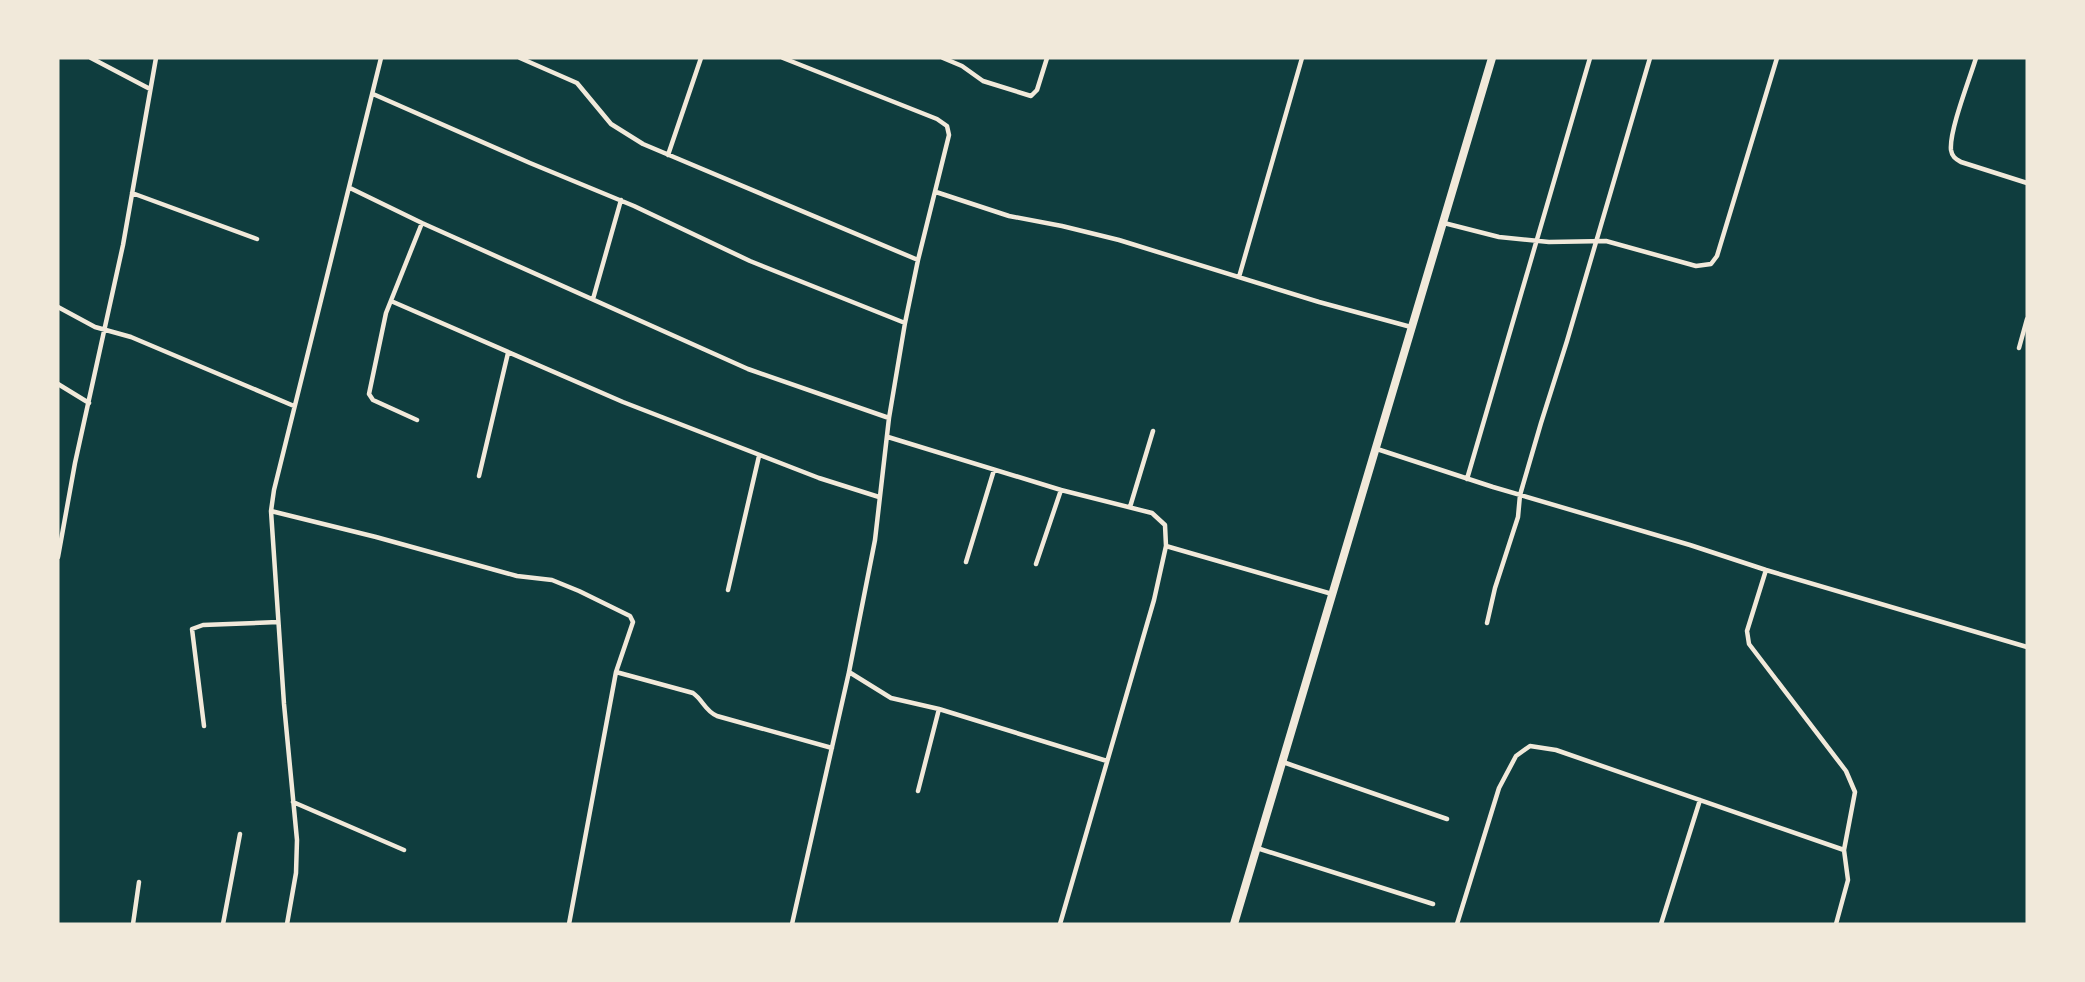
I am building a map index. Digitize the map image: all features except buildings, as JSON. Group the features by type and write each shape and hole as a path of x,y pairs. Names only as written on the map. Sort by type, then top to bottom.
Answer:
{"highway":[{"path":"1234,924 1492,58"}],"street":[{"path":"91,58 150,89"},
{"path":"58,556 106,330 156,58"},
{"path":"287,924 298,855 271,511 294,407 381,58"},
{"path":"520,58 578,83 611,124 643,144 918,260"},
{"path":"668,155 701,58"},
{"path":"783,58 944,123 948,135 905,323 889,418 875,540 849,672 792,924"},
{"path":"943,58 962,66 983,81 1031,96 1037,90 1047,58"},
{"path":"1239,277 1302,58"},
{"path":"1467,479 1590,58"},
{"path":"1488,623 1494,588 1518,517 1520,495 1650,58"},
{"path":"1443,223 1488,236 1535,241 1595,240 1616,243 1704,266 1714,261 1777,58"},
{"path":"1976,58 1953,134 1951,152 1954,158 1961,162 2027,183"},
{"path":"373,94 691,231 750,261 905,323"},
{"path":"350,188 748,369 889,418"},
{"path":"936,192 1009,216 1119,240 1319,302 1411,327"},
{"path":"132,193 257,239"},
{"path":"593,299 621,200"},
{"path":"417,420 373,400 369,394 380,336 391,300 422,223"},
{"path":"391,300 623,402 819,478 879,497"},
{"path":"58,307 85,322 142,341 294,407"},
{"path":"2019,348 2027,319"},
{"path":"479,476 508,353"},
{"path":"58,384 89,403"},
{"path":"1130,507 1153,431"},
{"path":"888,437 1061,490 1152,513 1166,525 1166,546 1154,600 1060,924"},
{"path":"1376,449 1766,570 2027,647"},
{"path":"728,590 760,456"},
{"path":"966,562 995,470"},
{"path":"1036,564 1061,490"},
{"path":"271,511 428,550 495,570 552,580 632,619 616,672 569,924"},
{"path":"1166,546 1332,594"},
{"path":"1766,570 1747,631 1749,644 1850,779 1855,792 1843,850 1848,880 1836,924"},
{"path":"204,726 192,629 203,625 278,622"},
{"path":"616,672 693,693 707,710 717,716 832,748"},
{"path":"849,672 891,698 939,709 1107,761"},
{"path":"918,791 939,709"},
{"path":"1457,924 1499,788 1508,769 1523,750 1535,746 1556,750 1843,850"},
{"path":"1283,762 1447,820"},
{"path":"1661,924 1700,800"},
{"path":"293,802 404,850"},
{"path":"223,924 240,834"},
{"path":"1257,848 1433,904"},
{"path":"133,924 139,883"}]}
